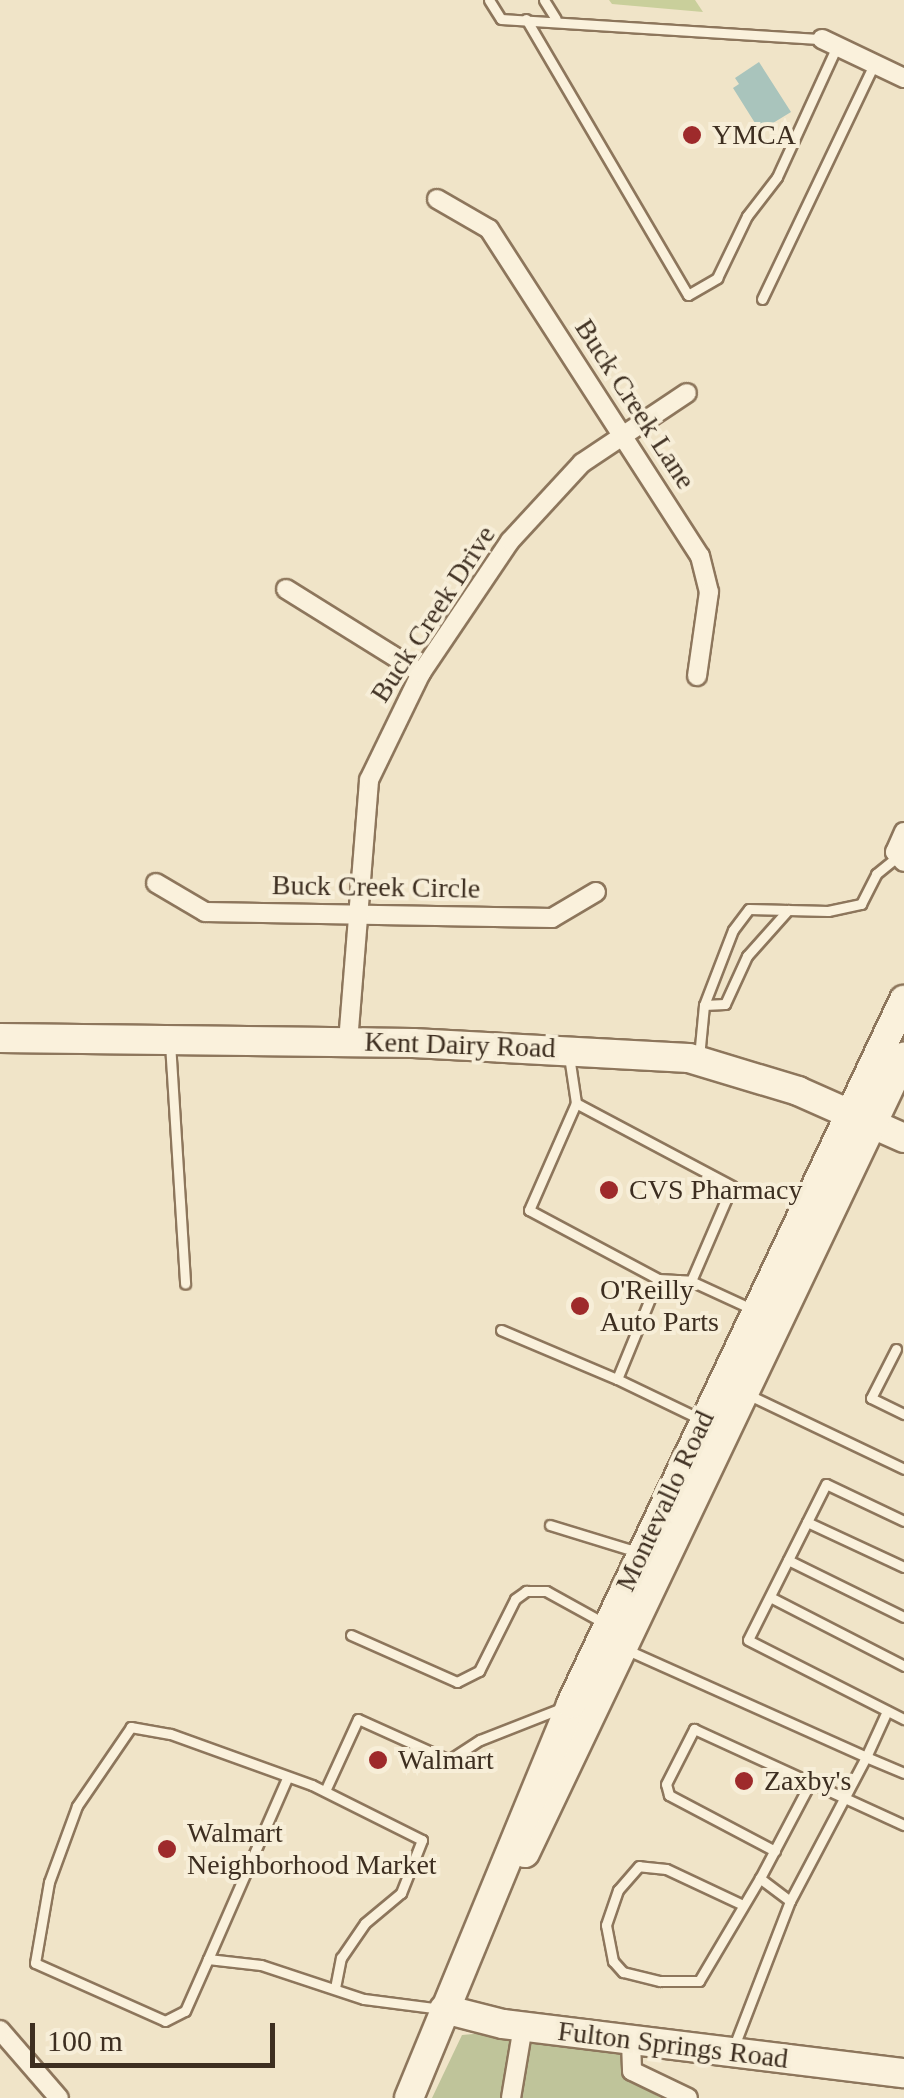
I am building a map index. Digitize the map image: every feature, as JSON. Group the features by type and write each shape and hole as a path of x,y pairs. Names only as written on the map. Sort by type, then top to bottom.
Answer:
{"main road":[{"name":"Montevallo Road","path":"444,2009 620,1635 742,1392 863,1120 904,1000"},
{"name":"Kent Dairy Road","path":"0,1038 568,1048 699,1060 904,1138"},
{"name":"Montevallo Road","path":"409,2098 571,1704 620,1635 640,1552 702,1420 756,1310 863,1120 904,1057"},
{"name":"Fulton Springs Road","path":"444,2009 523,2026 904,2073"}],"street":[{"path":"830,43 904,78"},
{"name":"Buck Creek Lane","path":"437,199 489,229 700,556 709,592 696,676"},
{"name":"Buck Creek Drive","path":"348,1042 355,914 369,780 421,673 510,541 582,463 687,393"},
{"path":"286,590 421,673"},
{"path":"901,860 904,832"},
{"name":"Buck Creek Circle","path":"156,883 206,912 552,918 596,892"},
{"path":"511,2098 523,2026"},
{"path":"0,2030 59,2098"},
{"path":"631,2041 632,2071 688,2098"}],"lane":[{"path":"488,0 501,20 526,19 556,19 830,43 778,177 747,216 717,278 688,295 526,19"},
{"path":"544,0 556,19"},
{"path":"762,299 874,64"},
{"path":"699,1060 704,1005 733,930 749,909 861,904 876,874 901,860"},
{"path":"704,1005 725,1004 747,956 788,910"},
{"path":"170,1041 185,1284"},
{"path":"568,1048 576,1103 529,1210 658,1279 691,1281 756,1310"},
{"path":"576,1103 732,1186 691,1281"},
{"path":"616,1380 658,1279"},
{"path":"501,1330 702,1420"},
{"path":"896,1349 871,1398 904,1414"},
{"path":"742,1392 904,1470"},
{"path":"904,1521 826,1484 748,1640 904,1719"},
{"path":"807,1522 904,1566"},
{"path":"550,1524 640,1552"},
{"path":"788,1560 904,1617"},
{"path":"352,1636 456,1682 478,1672 515,1600 526,1591 546,1591 620,1635 904,1774"},
{"path":"770,1597 904,1666"},
{"path":"325,1791 358,1720 450,1760 480,1740 571,1704"},
{"path":"731,2053 790,1901 887,1711"},
{"path":"287,1778 185,2011 165,2022 35,1963 50,1882 77,1806 131,1727 170,1734 325,1791 422,1840 401,1892 365,1923 341,1958 335,1988"},
{"path":"775,1851 668,1796 666,1784 690,1732 704,1729 904,1826"},
{"path":"742,1905 666,1869 638,1866 618,1890 606,1925 613,1961 624,1972 660,1982 699,1982 760,1878 810,1783"},
{"path":"760,1878 790,1901"},
{"path":"208,1958 261,1965 364,1999 444,2009"}],"green space":[{"path":"609,0 695,0 703,12 612,4"},
{"path":"496,2032 621,2051 631,2081 661,2098 432,2098 462,2035"}],"water":[{"path":"759,62 791,112 760,131 733,88 739,84 735,78"}],"place":[{"name":"YMCA","path":"692,135"},
{"name":"CVS Pharmacy","path":"609,1190"},
{"name":"O'Reilly Auto Parts","path":"580,1306"},
{"name":"Walmart","path":"378,1760"},
{"name":"Zaxby's","path":"744,1781"},
{"name":"Walmart Neighborhood Market","path":"167,1849"}]}
